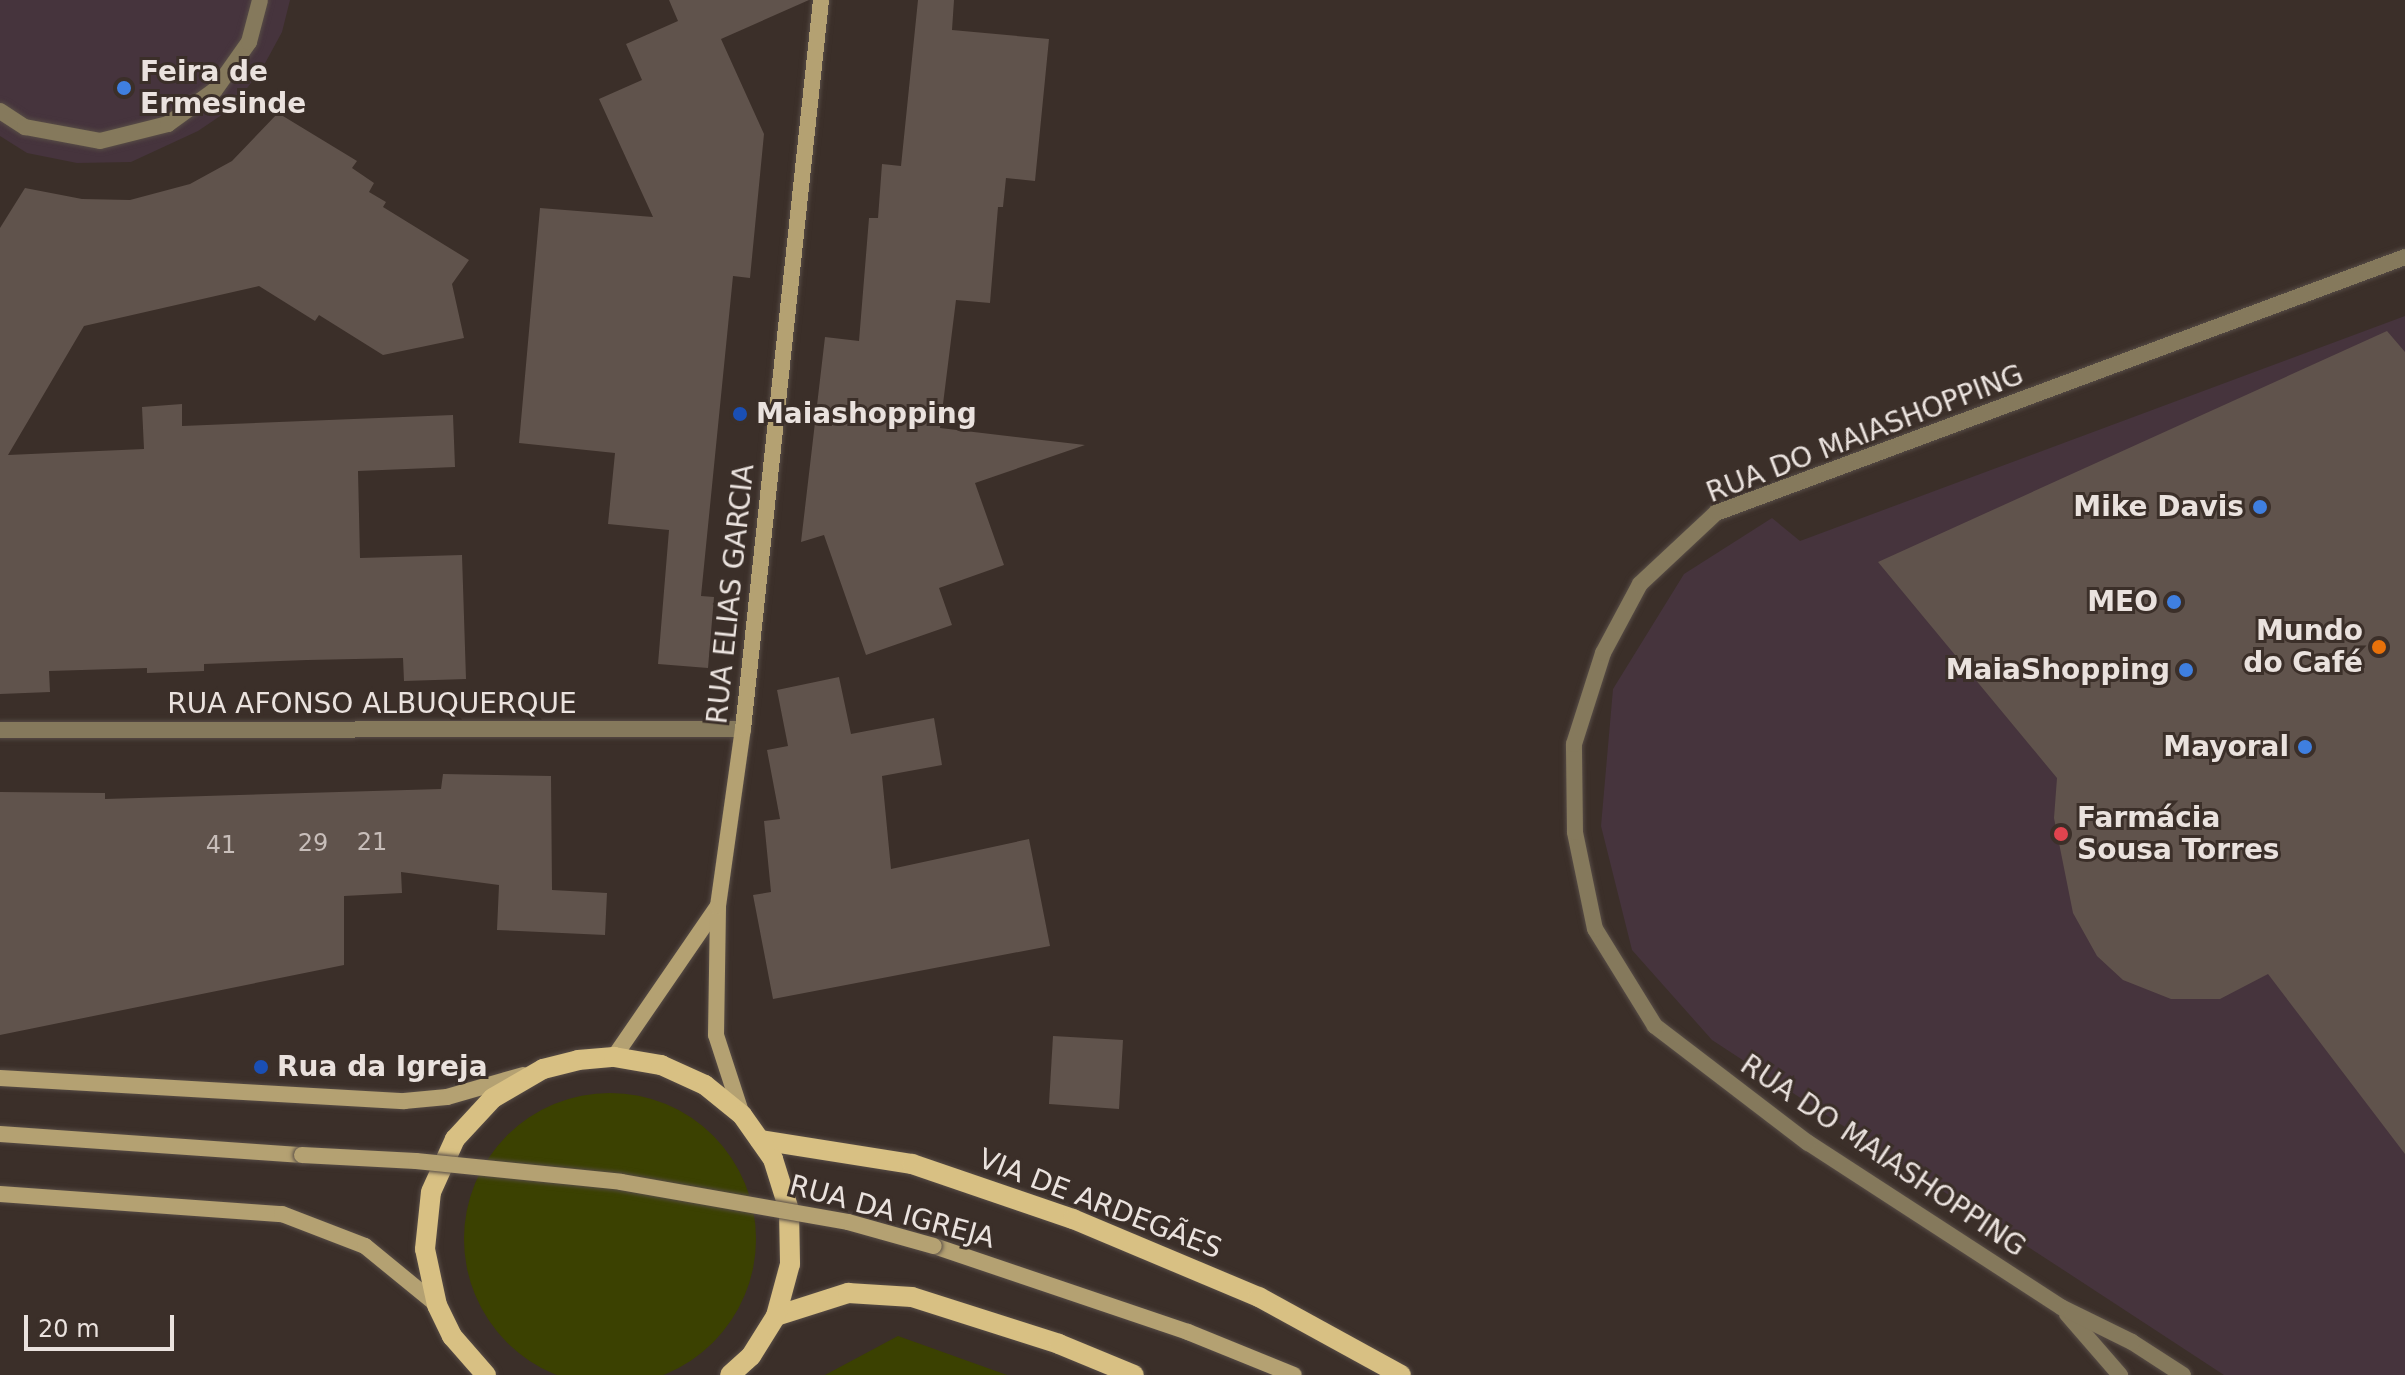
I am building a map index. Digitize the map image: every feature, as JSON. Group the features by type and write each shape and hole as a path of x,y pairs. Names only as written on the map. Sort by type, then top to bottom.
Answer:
{"main road":[{"name":"RUA ELIAS GARCIA","path":"742,1115 716,1035 718,906 743,729 821,0"},
{"name":"RUA ELIAS GARCIA","path":"614,1057 718,906"},
{"path":"0,1078 404,1101 447,1097 578,1060 614,1057 661,1065 705,1085 742,1115 773,1159 789,1210 790,1264 776,1316 751,1356 730,1375"},
{"path":"486,1375 452,1336 437,1305 425,1249 431,1192 455,1139 493,1098 543,1069"},
{"name":"RUA DA IGREJA","path":"0,1134 416,1161 621,1182 848,1222 934,1246 1188,1332"},
{"name":"VIA DE ARDEGÃES","path":"760,1140 912,1164 1073,1219 1259,1297 1401,1375"},
{"path":"0,1194 282,1214 365,1246 437,1305"},
{"path":"776,1316 848,1293 912,1297 1059,1344 1134,1375"},
{"path":"1188,1332 1262,1375"},
{"path":"1188,1332 1294,1375"}],"street":[{"path":"0,111 25,127 100,141 168,124 215,90 249,42 260,0"},
{"name":"RUA DO MAIASHOPPING","path":"2183,1375 2132,1342 2061,1307 1808,1143 1655,1026 1595,929 1575,832 1574,744 1603,653 1640,584 1716,513 2405,257"},
{"name":"RUA AFONSO ALBUQUERQUE","path":"0,730 743,729"},
{"name":"RUA DO MAIASHOPPING","path":"2061,1307 2120,1375"}],"shaded area":[{"name":"Feira de Ermesinde","path":"0,0 290,0 282,32 263,67 232,108 198,131 131,162 77,163 27,153 0,136"},
{"path":"2405,316 2405,1375 2224,1375 1712,1040 1632,950 1601,826 1613,689 1684,574 1772,518 1800,541"}],"green space":[{"path":"596,1093 624,1093 652,1099 679,1110 703,1126 723,1146 739,1170 750,1197 756,1239 750,1281 739,1308 723,1332 703,1352 679,1368 652,1379 624,1385 596,1385 568,1379 541,1368 517,1352 497,1332 481,1308 470,1281 464,1253 464,1225 470,1197 481,1170 497,1146 517,1126 541,1110 568,1099"},
{"path":"898,1336 1007,1375 825,1375"}],"building":[{"path":"669,0 809,0 721,39 764,134 750,278 733,276 701,596 714,597 708,668 658,664 669,530 608,524 615,453 519,443 540,208 653,217 599,99 642,80 626,44 678,21"},
{"path":"918,0 954,0 952,30 1049,39 1035,181 1006,178 1003,207 998,207 990,303 956,300 940,428 1085,445 975,483 1004,565 939,588 952,625 866,655 824,535 801,542 825,337 859,341 869,218 878,218 882,164 901,166"},
{"path":"278,113 357,161 352,168 374,183 369,192 386,202 383,207 469,260 452,284 464,338 383,355 319,315 315,321 259,286 84,326 8,455 144,449 142,407 182,404 182,426 453,415 455,467 358,471 360,558 462,555 466,679 404,681 403,658 307,660 204,664 204,671 147,673 147,668 49,671 50,692 0,694 0,228 25,188 82,199 130,200 190,184 232,161"},
{"name":"MaiaShopping","path":"2387,331 2405,352 2405,1154 2268,974 2220,999 2171,999 2123,980 2097,956 2073,913 2054,818 2057,778 1878,562"},
{"path":"839,677 851,734 934,718 942,765 882,776 891,869 1029,839 1050,946 773,999 753,895 771,892 764,821 780,819 767,750 788,746 777,690"},
{"path":"443,774 551,776 552,890 607,893 605,935 497,930 499,885 401,872 402,893 344,896 344,965 0,1035 0,792 105,793 105,799 441,789"},
{"path":"1053,1036 1123,1040 1119,1109 1049,1104"}],"place":[{"name":"Feira de Ermesinde","path":"124,88"},
{"name":"Maiashopping","path":"740,414"},
{"name":"Mike Davis","path":"2260,507"},
{"name":"MEO","path":"2174,602"},
{"name":"Mundo do Café","path":"2379,647"},
{"name":"MaiaShopping","path":"2186,670"},
{"name":"Mayoral","path":"2305,747"},
{"name":"Farmácia Sousa Torres","path":"2061,834"},
{"name":"Rua da Igreja","path":"261,1067"}]}
